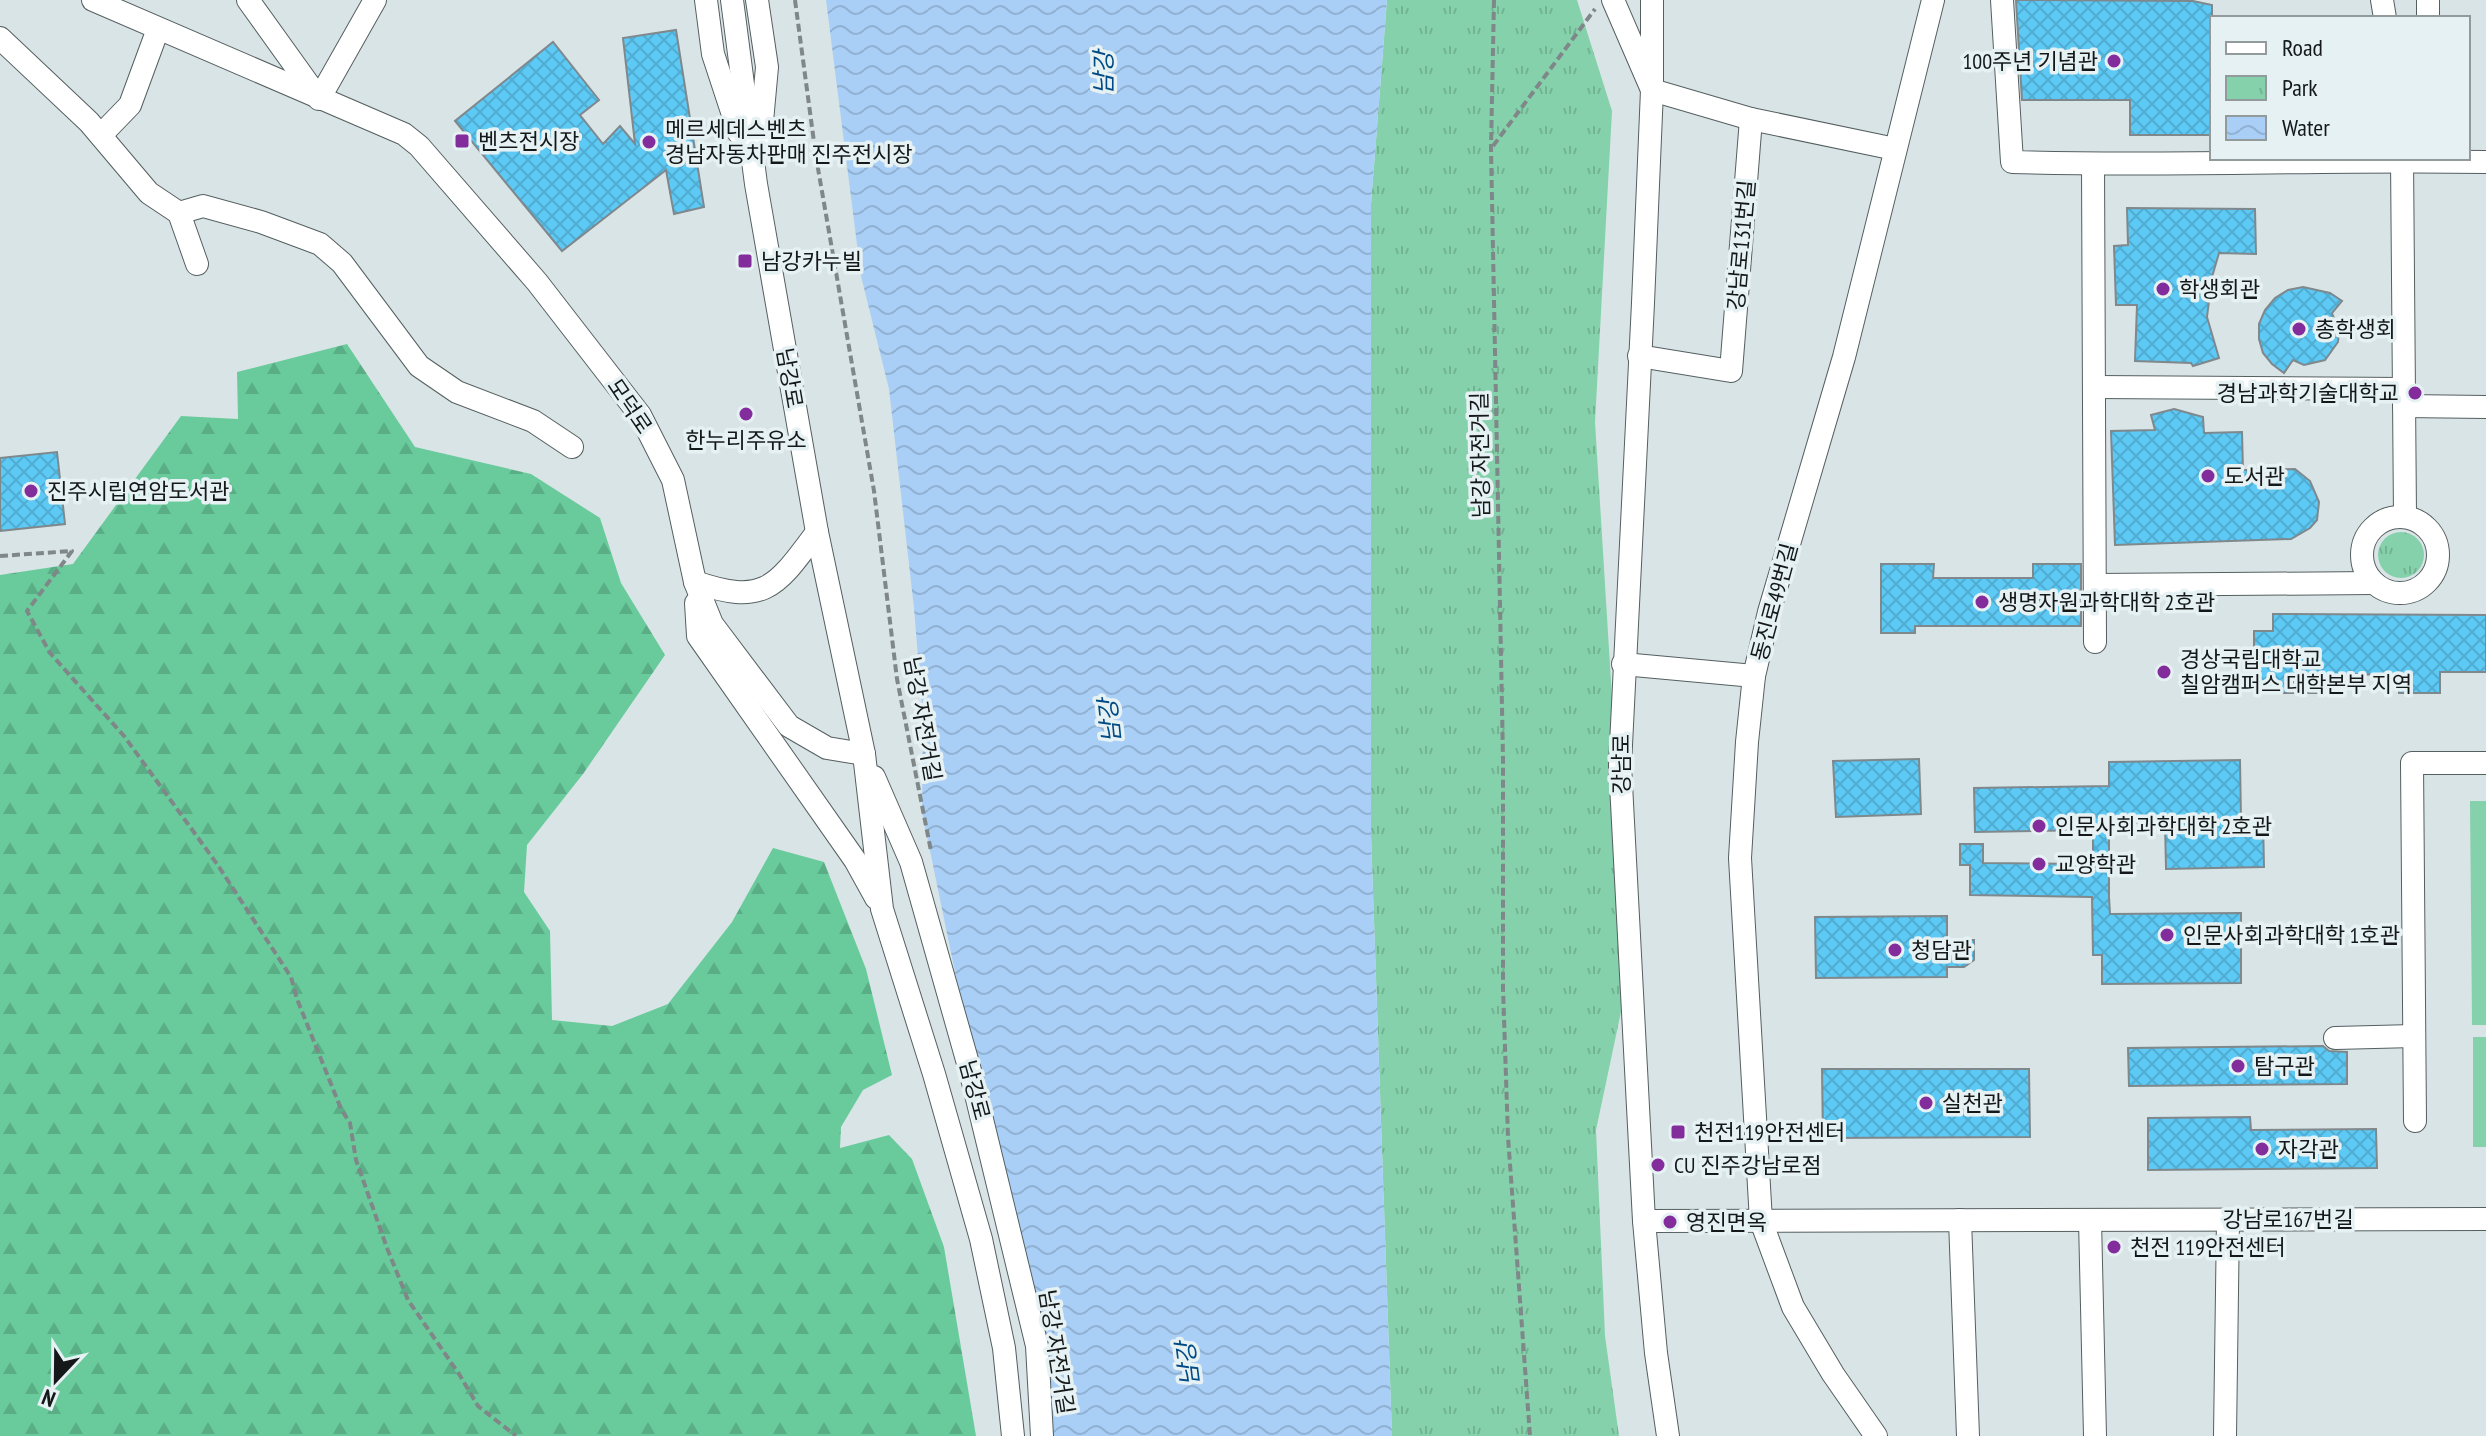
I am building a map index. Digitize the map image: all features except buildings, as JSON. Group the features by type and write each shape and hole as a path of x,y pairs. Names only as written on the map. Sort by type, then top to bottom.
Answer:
{"street":[{"name":"모덕로","path":"93,0 404,134 419,146 547,294 640,415 673,480 695,582 712,624 789,726 827,748 864,754"},
{"path":"248,0 319,99 375,0"},
{"path":"706,0 713,54 756,184"},
{"name":"남강로","path":"732,0 756,184 817,532 864,754 882,909 981,1239 1004,1348 1013,1436"},
{"path":"756,184 767,67 757,0"},
{"name":"강남로","path":"1613,0 1652,90"},
{"name":"강남로","path":"1652,0 1652,90 1620,765 1644,1221 1656,1353 1668,1436"},
{"name":"동진로49번길","path":"1876,1436 1833,1374 1793,1307 1761,1221 1740,858 1754,676 1769,612 1844,357 1933,0"},
{"path":"2002,0 2012,162 2093,164 2340,160"},
{"path":"101,135 130,105 158,29"},
{"path":"0,38 101,135 149,193 179,213 197,264"},
{"path":"1652,90 1751,119 1895,149"},
{"name":"강남로131번길","path":"1639,356 1731,371 1751,119"},
{"path":"2402,160 2405,516"},
{"path":"2430,160 2486,162"},
{"path":"2093,164 2095,642"},
{"path":"179,213 203,206 261,222 320,244 342,263 419,366 457,392 533,421 572,447"},
{"path":"2096,387 2404,398 2486,407"},
{"path":"2405,516 2418,520 2428,528 2439,552 2432,577 2411,592 2398,593 2374,583 2362,563 2365,538 2381,521 2405,516"},
{"path":"817,532 792,566 759,592 727,593 695,582 698,636 855,860 882,909"},
{"path":"2096,585 2374,583"},
{"path":"1623,664 1754,676"},
{"name":"남강로","path":"864,754 911,862 971,1074 1037,1346 1042,1436"},
{"path":"2415,1121 2412,763 2486,763"},
{"path":"2335,1038 2414,1036"},
{"path":"2225,1436 2228,1219"},
{"name":"강남로167번길","path":"1644,1221 2486,1219"},
{"path":"1960,1220 1968,1436"},
{"path":"2090,1220 2095,1436"}],"path":[{"name":"남강 자전거길","path":"795,0 816,157 874,491 897,679 933,859"},
{"name":"남강 자전거길","path":"1494,0 1491,148 1503,758 1503,988 1508,1137 1530,1436"},
{"path":"1491,148 1602,0"},
{"path":"0,556 72,551 27,611 50,653 124,736 217,864 291,977 341,1109 350,1123 356,1160 408,1300 478,1406 516,1436"}],"green space":[{"path":"1387,0 1577,0 1612,111 1595,422 1629,974 1596,1130 1605,1336 1619,1436 1392,1436 1371,835 1371,204"},
{"path":"347,344 415,447 531,474 600,518 621,583 665,655 583,774 527,845 524,892 550,931 552,1020 612,1026 668,1004 732,922 773,848 824,862 866,969 892,1075 863,1090 841,1127 840,1148 889,1135 912,1159 944,1247 976,1436 0,1436 0,575 73,564 181,416 238,419 237,372"},
{"path":"2401,532 2417,539 2424,555 2417,571 2401,578 2385,571 2378,555 2385,539"},
{"path":"2470,801 2486,801 2486,1025 2472,1025"},
{"path":"2473,1037 2486,1037 2486,1147 2473,1147"}],"water":[{"name":"남강","path":"826,0 1387,0 1371,204 1371,835 1392,1436 1037,1436 1041,1389 922,812 923,719 914,608 889,389 861,276"}],"place":[{"name":"100주년 기념관","path":"2114,61"},
{"name":"벤츠전시장","path":"462,141"},
{"name":"메르세데스벤츠 경남자동차판매 진주전시장","path":"649,142"},
{"name":"남강카누빌","path":"745,261"},
{"name":"학생회관","path":"2163,289"},
{"name":"총학생회","path":"2299,329"},
{"name":"경남과학기술대학교","path":"2415,393"},
{"name":"한누리주유소","path":"746,414"},
{"name":"도서관","path":"2208,476"},
{"name":"진주시립연암도서관","path":"31,491"},
{"name":"생명자원과학대학 2호관","path":"1982,602"},
{"name":"경상국립대학교 칠암캠퍼스 대학본부 지역","path":"2164,672"},
{"name":"인문사회과학대학 2호관","path":"2039,826"},
{"name":"교양학관","path":"2039,864"},
{"name":"인문사회과학대학 1호관","path":"2167,935"},
{"name":"청담관","path":"1895,950"},
{"name":"탐구관","path":"2238,1066"},
{"name":"실천관","path":"1926,1103"},
{"name":"천전119안전센터","path":"1678,1132"},
{"name":"자각관","path":"2262,1149"},
{"name":"CU 진주강남로점","path":"1658,1165"},
{"name":"영진면옥","path":"1670,1222"},
{"name":"천전 119안전센터","path":"2114,1247"}]}
